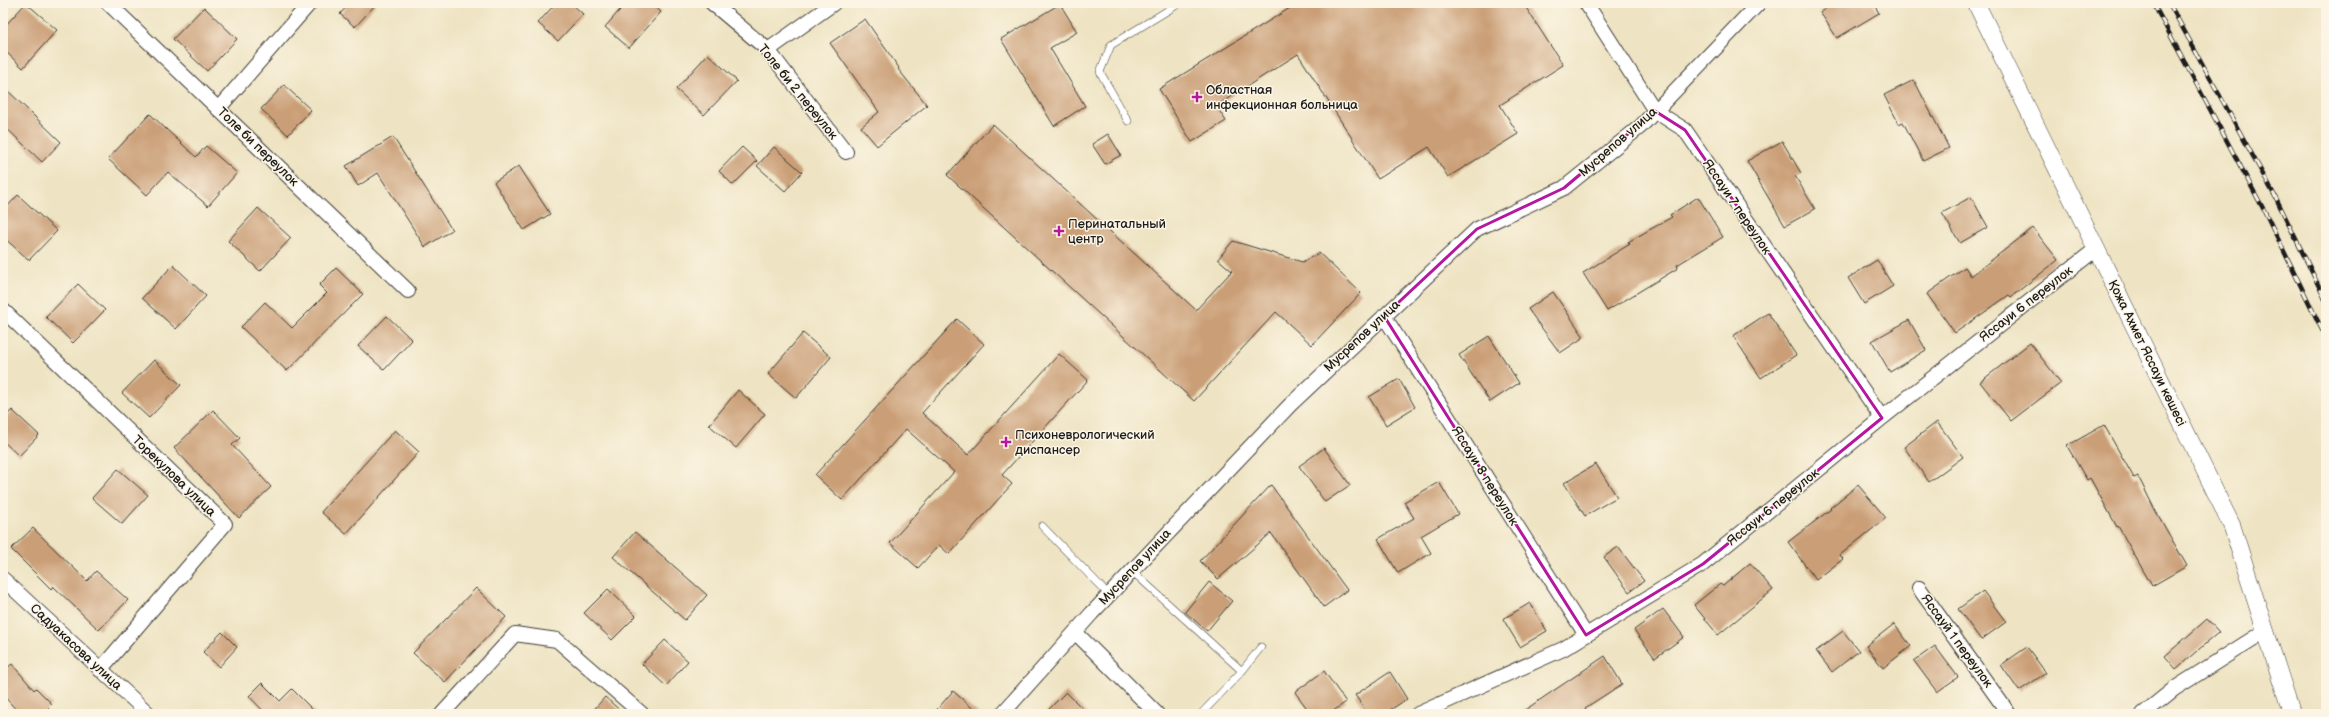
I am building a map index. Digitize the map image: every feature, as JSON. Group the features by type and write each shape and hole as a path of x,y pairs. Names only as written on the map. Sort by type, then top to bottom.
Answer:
{"street":[{"name":"Толе би переулок","path":"108,3 408,291"},
{"path":"218,109 310,3"},
{"name":"Толе би 2 переулок","path":"712,3 768,50 846,152"},
{"path":"768,50 834,3"},
{"name":"Яссауи 7 переулок","path":"1586,3 1655,111 1685,130 1882,418"},
{"name":"Мусрепов улица","path":"1002,714 1109,595 1290,405 1384,316 1477,229 1564,188 1641,126 1758,3"},
{"name":"Қожа Ахмет Яссауи көшесі","path":"1976,3 2232,526 2292,714"},
{"name":"Яссауи 6 переулок","path":"1418,714 1563,649 1703,564 1882,418 2096,249"},
{"name":"Торекулова улица","path":"3,310 225,524 100,670"},
{"name":"Яссауи 8 переулок","path":"1384,316 1586,635"},
{"name":"Садуакасова улица","path":"3,579 149,714"},
{"name":"Яссауй 1 переулок","path":"1919,588 2009,714"},
{"path":"2143,714 2174,689 2265,631"},
{"path":"1076,633 1157,714"},
{"path":"442,714 515,634 557,640 642,714"}],"lane":[{"path":"1128,121 1100,72 1111,45 1180,3"},
{"path":"1042,526 1109,595"},
{"path":"1132,571 1242,671"},
{"path":"1201,714 1242,671 1261,647"}],"highlighted area":[{"path":"1655,111 1685,130 1882,418 1703,564 1586,635 1384,316 1477,229 1564,188"}],"building":[{"path":"26,3 57,30 23,68 3,49 3,28"},
{"path":"350,3 377,3 355,27 340,14"},
{"path":"556,3 571,3 583,14 558,41 538,23"},
{"path":"626,3 651,3 661,12 629,48 605,27"},
{"name":"Областная инфекционная больница","path":"1298,3 1523,3 1563,65 1500,105 1518,134 1448,177 1429,147 1378,179 1298,54 1216,106 1226,121 1192,142 1159,89"},
{"path":"1835,3 1873,3 1879,13 1837,38 1820,12"},
{"path":"1060,4 1077,32 1050,48 1085,106 1054,126 1001,39"},
{"path":"204,7 237,39 207,71 173,39"},
{"path":"865,19 899,68 898,69 927,105 877,146 861,127 879,112 830,43"},
{"path":"708,54 737,81 704,115 676,89"},
{"path":"1914,80 1949,148 1923,161 1903,122 1899,124 1884,95"},
{"path":"284,85 311,110 288,135 261,109"},
{"path":"3,86 61,142 42,162 3,125"},
{"path":"150,114 196,157 206,146 237,173 208,206 168,172 147,195 108,159"},
{"name":"Перинатальный центр","path":"993,124 1196,310 1232,271 1218,259 1233,241 1302,262 1319,253 1361,293 1312,345 1276,312 1194,401 947,175"},
{"path":"1108,134 1121,155 1105,164 1092,144"},
{"path":"393,137 452,230 425,247 378,173 358,186 346,166"},
{"path":"1782,141 1801,173 1795,176 1815,209 1785,226 1747,161"},
{"path":"742,147 757,161 733,185 719,171"},
{"path":"774,147 802,172 785,191 757,166"},
{"path":"519,166 550,214 524,230 494,182"},
{"path":"18,195 57,231 29,260 3,237 3,211"},
{"path":"1698,197 1723,237 1677,265 1678,268 1607,311 1583,273 1630,244 1628,242 1672,217 1670,215"},
{"path":"1971,197 1988,227 1960,243 1942,213"},
{"path":"258,208 291,238 260,271 228,241"},
{"path":"2033,228 2058,260 2011,297 2009,295 1955,333 1927,294 1965,267 1971,276"},
{"path":"1877,260 1893,286 1864,304 1848,278"},
{"path":"173,265 206,296 176,329 142,298"},
{"path":"336,268 363,294 287,371 241,327 265,302 292,328 327,293 319,285"},
{"path":"78,284 105,310 73,343 46,317"},
{"path":"1553,292 1584,337 1560,353 1528,309"},
{"path":"1768,313 1796,355 1761,378 1733,336"},
{"path":"387,316 412,340 384,370 358,346"},
{"name":"Психоневрологический диспансер","path":"957,319 984,344 922,413 968,455 1059,354 1088,380 1002,475 1012,484 949,554 939,545 918,568 890,543 954,472 906,429 842,500 815,475"},
{"path":"1909,320 1926,350 1890,372 1872,341"},
{"path":"803,333 831,357 796,398 768,374"},
{"path":"1489,336 1519,383 1490,402 1459,355"},
{"path":"2030,343 2061,383 2011,421 1980,382"},
{"path":"154,360 181,385 149,418 122,393"},
{"path":"1399,379 1415,407 1386,425 1369,397"},
{"path":"738,390 765,414 736,448 709,425"},
{"path":"12,410 39,435 19,456 3,441 3,419"},
{"path":"213,410 240,438 232,445 271,487 239,518 174,448"},
{"path":"1937,422 1963,457 1929,482 1904,447"},
{"path":"2104,425 2134,478 2138,476 2154,508 2187,566 2152,586 2090,478 2087,480 2067,446"},
{"path":"395,430 419,452 346,534 321,512"},
{"path":"1324,448 1350,485 1325,502 1299,466"},
{"path":"1596,464 1617,497 1585,516 1564,483"},
{"path":"118,469 148,495 122,524 92,498"},
{"path":"1439,482 1458,514 1421,536 1431,553 1398,573 1378,539 1414,518 1404,502"},
{"path":"1271,485 1347,590 1324,607 1271,533 1218,579 1200,561"},
{"path":"1858,485 1886,518 1840,555 1843,559 1816,580 1788,542 1831,509 1830,508"},
{"path":"33,528 87,581 96,571 128,600 99,630 53,586 51,589 11,549"},
{"path":"635,532 707,595 685,620 613,557"},
{"path":"1618,547 1644,581 1629,592 1604,557"},
{"path":"1750,563 1773,590 1718,635 1694,605 1720,584 1723,586"},
{"path":"1209,582 1232,601 1207,631 1185,612"},
{"path":"476,588 506,617 445,682 413,653"},
{"path":"608,589 636,616 612,640 584,613"},
{"path":"1983,591 2006,622 1981,640 1958,609"},
{"path":"1530,603 1547,631 1520,647 1503,619"},
{"path":"1663,609 1684,637 1655,658 1634,630"},
{"path":"2207,619 2219,632 2176,669 2165,656"},
{"path":"1894,624 1911,646 1883,668 1866,646"},
{"path":"1843,631 1859,651 1832,672 1816,651"},
{"path":"222,632 237,647 219,667 203,652"},
{"path":"665,640 688,661 666,686 642,664"},
{"path":"1935,646 1958,677 1937,692 1914,661"},
{"path":"2027,647 2046,673 2019,691 2001,665"},
{"path":"1605,656 1622,684 1585,708 1589,714 1519,714"},
{"path":"12,664 34,690 36,688 52,704 42,714 20,714 3,695 3,671"},
{"path":"1324,671 1346,702 1329,714 1311,714 1295,692"},
{"path":"1390,672 1407,699 1384,714 1368,714 1355,695"},
{"path":"262,683 280,701 292,689 317,714 266,714 249,696"},
{"path":"953,691 979,714 933,714"},
{"path":"1066,692 1088,714 1044,714"},
{"path":"605,697 624,714 590,714"}],"railway":[{"path":"2153,3 2265,212 2326,338"},
{"path":"2169,3 2277,200 2326,301"}],"place":[{"name":"Областная инфекционная больница","path":"1197,97"},
{"name":"Перинатальный центр","path":"1059,231"},
{"name":"Психоневрологический диспансер","path":"1006,442"}]}
